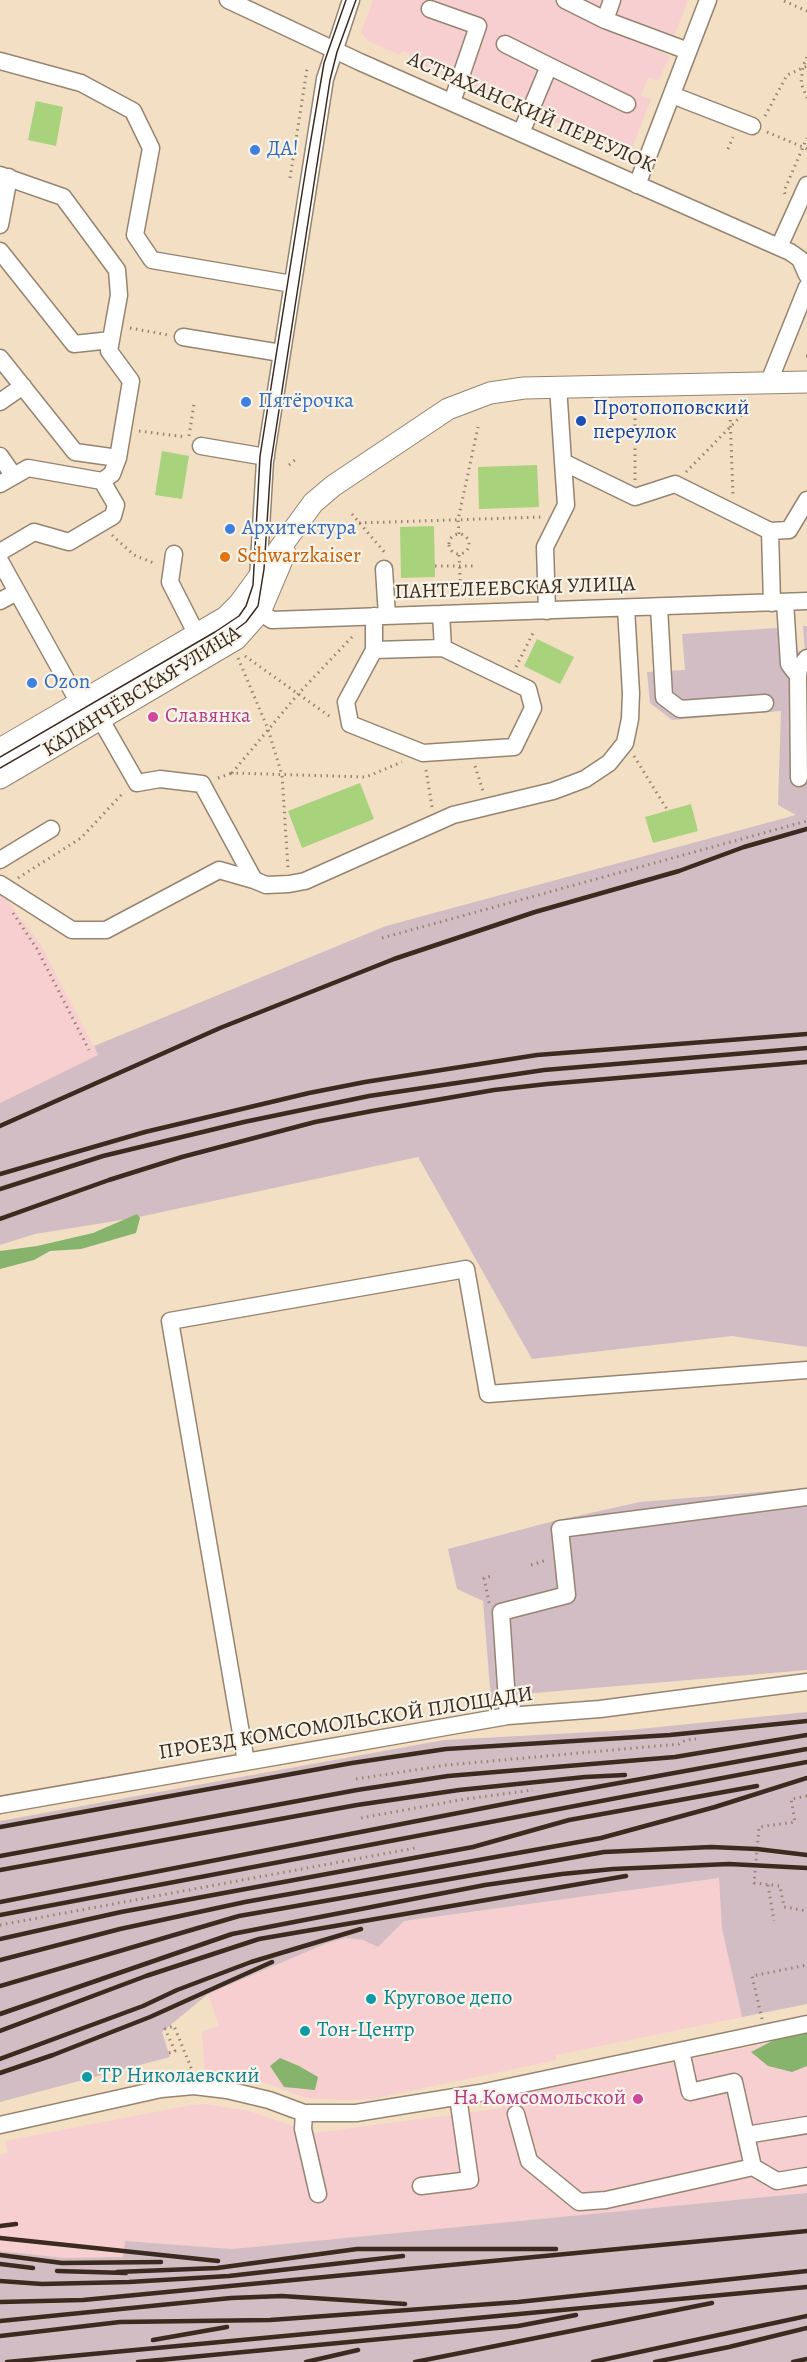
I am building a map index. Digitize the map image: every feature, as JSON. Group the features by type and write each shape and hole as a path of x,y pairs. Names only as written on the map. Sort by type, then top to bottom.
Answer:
{"main road":[{"path":"259,595 296,524 313,503 333,486 448,409 490,393 524,388 807,382"},
{"name":"КАЛАНЧЁВСКАЯ УЛИЦА","path":"0,778 236,639 296,524"},
{"name":"КАЛАНЧЁВСКАЯ УЛИЦА","path":"0,749 197,635 226,617 239,604 259,595"}],"street":[{"name":"АСТРАХАНСКИЙ ПЕРЕУЛОК","path":"228,0 333,50 779,247 800,259 807,275"},
{"path":"0,762 219,636 242,619 259,595 266,457 281,353 325,79 351,0"},
{"path":"565,0 605,20 688,51"},
{"path":"605,20 612,0"},
{"path":"637,184 708,0"},
{"path":"430,9 478,26 452,102"},
{"path":"505,44 627,104"},
{"path":"0,61 81,83 133,111 151,148 135,235 152,260 292,284"},
{"path":"522,133 549,66"},
{"path":"672,95 752,126"},
{"path":"0,225 5,176 63,197 117,270 119,295 109,351 131,381 118,458 112,474 102,481 28,468 7,480 0,456"},
{"path":"779,247 807,184"},
{"path":"0,251 74,344 112,333"},
{"path":"768,384 807,287"},
{"path":"183,337 281,353"},
{"path":"0,358 75,452 118,458"},
{"path":"0,402 23,386"},
{"path":"547,611 545,547 566,505 558,386"},
{"path":"195,442 266,457"},
{"path":"563,462 635,497 675,484 770,531 789,530 807,500"},
{"path":"0,552 34,532 69,542 113,516 116,505 102,481"},
{"path":"770,531 789,664 798,676"},
{"path":"0,561 79,703"},
{"path":"173,563 170,582 197,635"},
{"path":"374,650 443,648 528,689 533,708 514,747 423,753 350,724 346,702 374,650 381,616 384,569"},
{"path":"0,601 17,591"},
{"name":"ПАНТЕЛЕЕВСКАЯ УЛИЦА","path":"259,595 272,620 807,601"},
{"path":"658,607 664,697 680,709 765,703"},
{"path":"2,885 72,930 106,930 219,870 266,885 305,881 453,816 553,791 585,779 609,763 625,743 632,693 626,608"},
{"path":"441,614 443,648"},
{"path":"799,778 798,676 799,668 807,658"},
{"path":"101,720 137,783 160,779 202,784 254,880"},
{"path":"0,860 51,830"},
{"path":"246,1762 170,1321 466,1269 488,1394 807,1370"},
{"path":"508,1716 501,1612 567,1595 560,1529 807,1497"},
{"name":"ПРОЕЗД КОМСОМОЛЬСКОЙ ПЛОЩАДИ","path":"0,1805 508,1716 600,1709 807,1682"},
{"path":"0,2125 161,2089 194,2086 258,2097 304,2113 356,2113 458,2097 807,2024"},
{"path":"681,2051 690,2092 734,2082 753,2167"},
{"path":"421,2186 470,2180 458,2097"},
{"path":"304,2113 303,2129 318,2194"},
{"path":"516,2114 529,2161 579,2202 606,2200 753,2167 777,2181 807,2176"},
{"path":"746,2135 807,2125"}],"path":[{"path":"784,2 807,11"},
{"path":"807,57 801,83 807,98"},
{"path":"805,66 787,75 766,115 752,126 805,148 807,138"},
{"path":"290,178 307,69"},
{"path":"112,333 183,337"},
{"path":"123,429 195,442 194,404"},
{"path":"675,484 744,413"},
{"path":"730,414 734,514"},
{"path":"635,418 635,497"},
{"path":"459,534 458,520 478,427"},
{"path":"289,465 295,460"},
{"path":"358,523 560,517"},
{"path":"100,524 134,555 173,563"},
{"path":"459,534 467,538 469,546 459,555 451,551 448,542 454,535 459,534"},
{"path":"459,555 460,597"},
{"path":"435,567 474,566"},
{"path":"509,680 534,631"},
{"path":"352,637 299,693 232,773 366,777 423,753 435,824"},
{"path":"235,649 268,729 282,775 289,884"},
{"path":"244,655 333,718 350,724"},
{"path":"470,750 488,808"},
{"path":"633,754 668,811"},
{"path":"2,885 81,838 125,792"},
{"path":"382,938 807,821"},
{"path":"11,911 37,949 89,1050"},
{"path":"356,1779 447,1765 678,1744 696,1739"},
{"path":"361,1818 465,1799 533,1790"},
{"path":"807,1796 791,1799 795,1821 759,1827 754,1883 780,1886 784,1907 807,1911"},
{"path":"0,1925 415,1848"},
{"path":"768,1885 774,1922"},
{"path":"765,2032 752,1976 807,1965"},
{"path":"169,2053 175,2051 165,2030 174,2026 194,2074"}],"shaded area":[{"path":"373,0 688,0 674,37 655,30 648,45 670,57 658,81 649,77 641,95 651,99 630,154 409,59 410,54 402,51 400,55 368,41 361,32"},
{"path":"803,626 807,626 807,1347 732,1336 532,1359 418,1157 134,1218 35,1234 0,1245 0,1103 98,1055 94,1046 386,926 796,815 778,805 781,711 672,720 650,703 647,672 685,670 682,634 778,628 780,652 805,651"},
{"path":"0,891 41,945 98,1055 0,1103"},
{"path":"807,1488 807,1670 523,1694 491,1700 483,1601 457,1589 448,1549 554,1521 640,1502"},
{"path":"807,1712 807,2004 742,2017 722,1929 719,1878 404,1921 378,1947 363,1940 345,1938 325,1944 208,1994 162,2032 170,2057 0,2102 0,1821 444,1740 630,1730"},
{"path":"719,1878 722,1929 742,2017 556,2055 556,2060 372,2099 306,2098 236,2072 205,2075 202,2031 219,2026 208,1994 325,1944 345,1938 363,1940 378,1947 404,1921"},
{"path":"807,2035 807,2193 232,2249 126,2241 123,2257 64,2258 0,2251 0,2155 8,2153 5,2141 205,2104 249,2111 314,2133 503,2108 502,2098"},
{"path":"807,2193 807,2362 0,2362 0,2251 64,2258 123,2257 125,2241 232,2249"}],"green space":[{"path":"36,101 63,107 56,146 28,140"},
{"path":"162,451 189,456 182,499 155,495"},
{"path":"537,465 539,507 479,509 478,467"},
{"path":"434,526 435,577 401,578 400,527"},
{"path":"537,639 574,657 560,684 524,666"},
{"path":"360,783 374,819 302,848 288,811"},
{"path":"691,804 698,831 653,843 645,817"},
{"path":"137,1214 140,1218 136,1233 81,1249 50,1251 34,1260 0,1269 0,1251 37,1246 93,1233"},
{"path":"807,2032 807,2066 792,2072 768,2066 751,2052 776,2039"},
{"path":"280,2058 318,2077 315,2090 284,2087 270,2066"}],"tram line":[{"path":"0,757 215,632 239,616 246,606 253,585 260,456 306,168 324,63 346,0"},
{"path":"0,768 222,640 246,622 258,606 264,569 271,462 330,80 337,52 356,0"}],"railway":[{"path":"0,1126 220,1028 394,959 535,912 679,871 744,847 807,829"},
{"path":"0,1174 145,1132 365,1082 537,1055 807,1034"},
{"path":"0,1189 103,1156 244,1122 369,1096 544,1070 807,1048"},
{"path":"0,1219 182,1157 315,1122 494,1090 807,1062"},
{"path":"0,1827 352,1763 446,1749 670,1735 807,1721"},
{"path":"0,1856 357,1790 448,1776 675,1757 807,1735"},
{"path":"0,1902 525,1800 807,1749"},
{"path":"0,1915 807,1762"},
{"path":"0,1870 357,1805 459,1790 625,1775"},
{"path":"0,1960 120,1929 245,1902 601,1838 715,1807 807,1778"},
{"path":"0,1939 121,1912 473,1847 569,1820 757,1786"},
{"path":"0,1986 239,1916 604,1852 711,1847 757,1849 807,1855"},
{"path":"0,2014 232,1934 485,1885 613,1869 729,1864 807,1868"},
{"path":"0,2031 146,1976 259,1939 626,1876"},
{"path":"0,2059 143,2006 177,1990 251,1962 361,1929"},
{"path":"0,2073 150,2017 272,1962"},
{"path":"0,2226 16,2224"},
{"path":"0,2302 83,2300 807,2231"},
{"path":"0,2238 218,2261"},
{"path":"117,2272 217,2268 357,2249 556,2249"},
{"path":"0,2255 62,2263 161,2262"},
{"path":"0,2281 42,2284 229,2276 403,2256"},
{"path":"0,2264 33,2268"},
{"path":"57,2271 126,2273"},
{"path":"0,2336 120,2322 270,2320 518,2302 807,2271"},
{"path":"7,2362 807,2287"},
{"path":"0,2321 231,2298 282,2296 405,2304"},
{"path":"415,2362 712,2303"},
{"path":"138,2362 518,2326 576,2315"},
{"path":"593,2362 807,2316"},
{"path":"153,2340 227,2327"},
{"path":"655,2362 807,2328"},
{"path":"306,2362 358,2350"},
{"path":"793,2362 807,2359"}],"place":[{"name":"ДА!","path":"255,150"},
{"name":"Пятёрочка","path":"246,402"},
{"name":"Протопоповский переулок","path":"581,421"},
{"name":"Архитектура","path":"230,529"},
{"name":"Schwarzkaiser","path":"225,557"},
{"name":"Ozon","path":"32,683"},
{"name":"Славянка","path":"153,717"},
{"name":"Круговое депо","path":"371,1999"},
{"name":"Тон-Центр","path":"305,2031"},
{"name":"ТР Николаевский","path":"87,2077"},
{"name":"На Комсомольской","path":"638,2099"}]}
